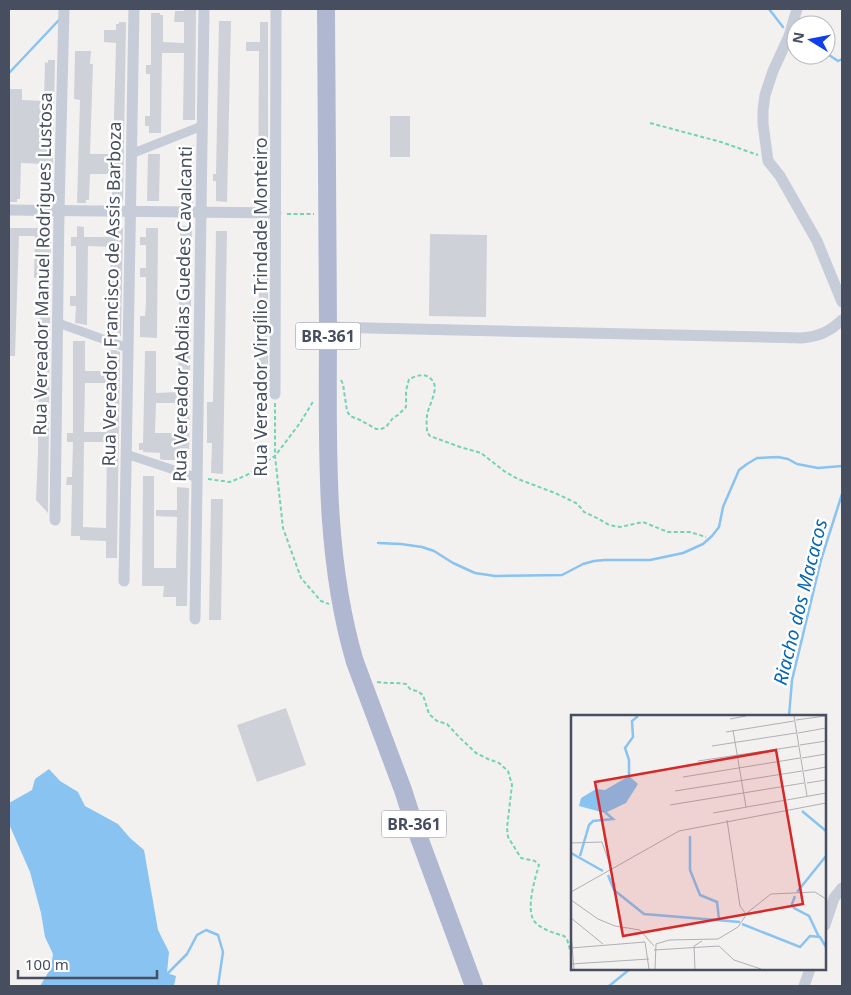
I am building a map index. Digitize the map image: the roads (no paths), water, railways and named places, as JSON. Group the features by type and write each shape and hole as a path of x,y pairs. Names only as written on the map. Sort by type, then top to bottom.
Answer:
{"main road":[{"name":"BR-361","path":"326,9 328,465 333,543 349,642 474,986"}],"street":[{"name":"Rua Vereador Manuel Rodrigues Lustosa","path":"55,520 64,9"},
{"name":"Rua Vereador Francisco de Assis Barboza","path":"124,580 134,9"},
{"name":"Rua Vereador Abdias Guedes Cavalcanti","path":"195,619 204,9"},
{"name":"Rua Vereador Virgílio Trindade Monteiro","path":"275,394 276,9"},
{"path":"797,9 789,36 773,71 765,95 763,124 768,161 780,176 817,241 842,302"},
{"path":"131,154 202,126"},
{"path":"9,210 276,213"},
{"path":"328,327 802,338 816,336 833,328 842,320"},
{"path":"58,323 128,348"},
{"path":"126,454 198,478"},
{"path":"826,922 834,898 842,888"},
{"path":"804,986 810,970"}],"water":[{"path":"49,769 60,781 78,792 85,806 118,824 144,850 158,930 169,952 167,973 176,976 174,986 40,986 51,968 53,954 45,937 30,872 9,824 9,803 32,790 35,779"}],"waterway":[{"path":"769,9 783,27"},
{"path":"9,73 59,20"},
{"path":"836,60 838,61 842,59"},
{"path":"378,543 422,547 434,551 453,563 475,573 495,576 562,575 583,564 594,561 650,560 683,553 703,544 719,527 723,507 739,470 757,458 778,457 788,459 797,464 818,468 842,466"},
{"name":"Riacho dos Macacos","path":"789,715 792,680 821,560 842,494"},
{"path":"167,974 187,954 197,935 206,930 218,935 223,952 218,986"},
{"name":"Riacho dos Macacos","path":"609,986 629,970"}]}
